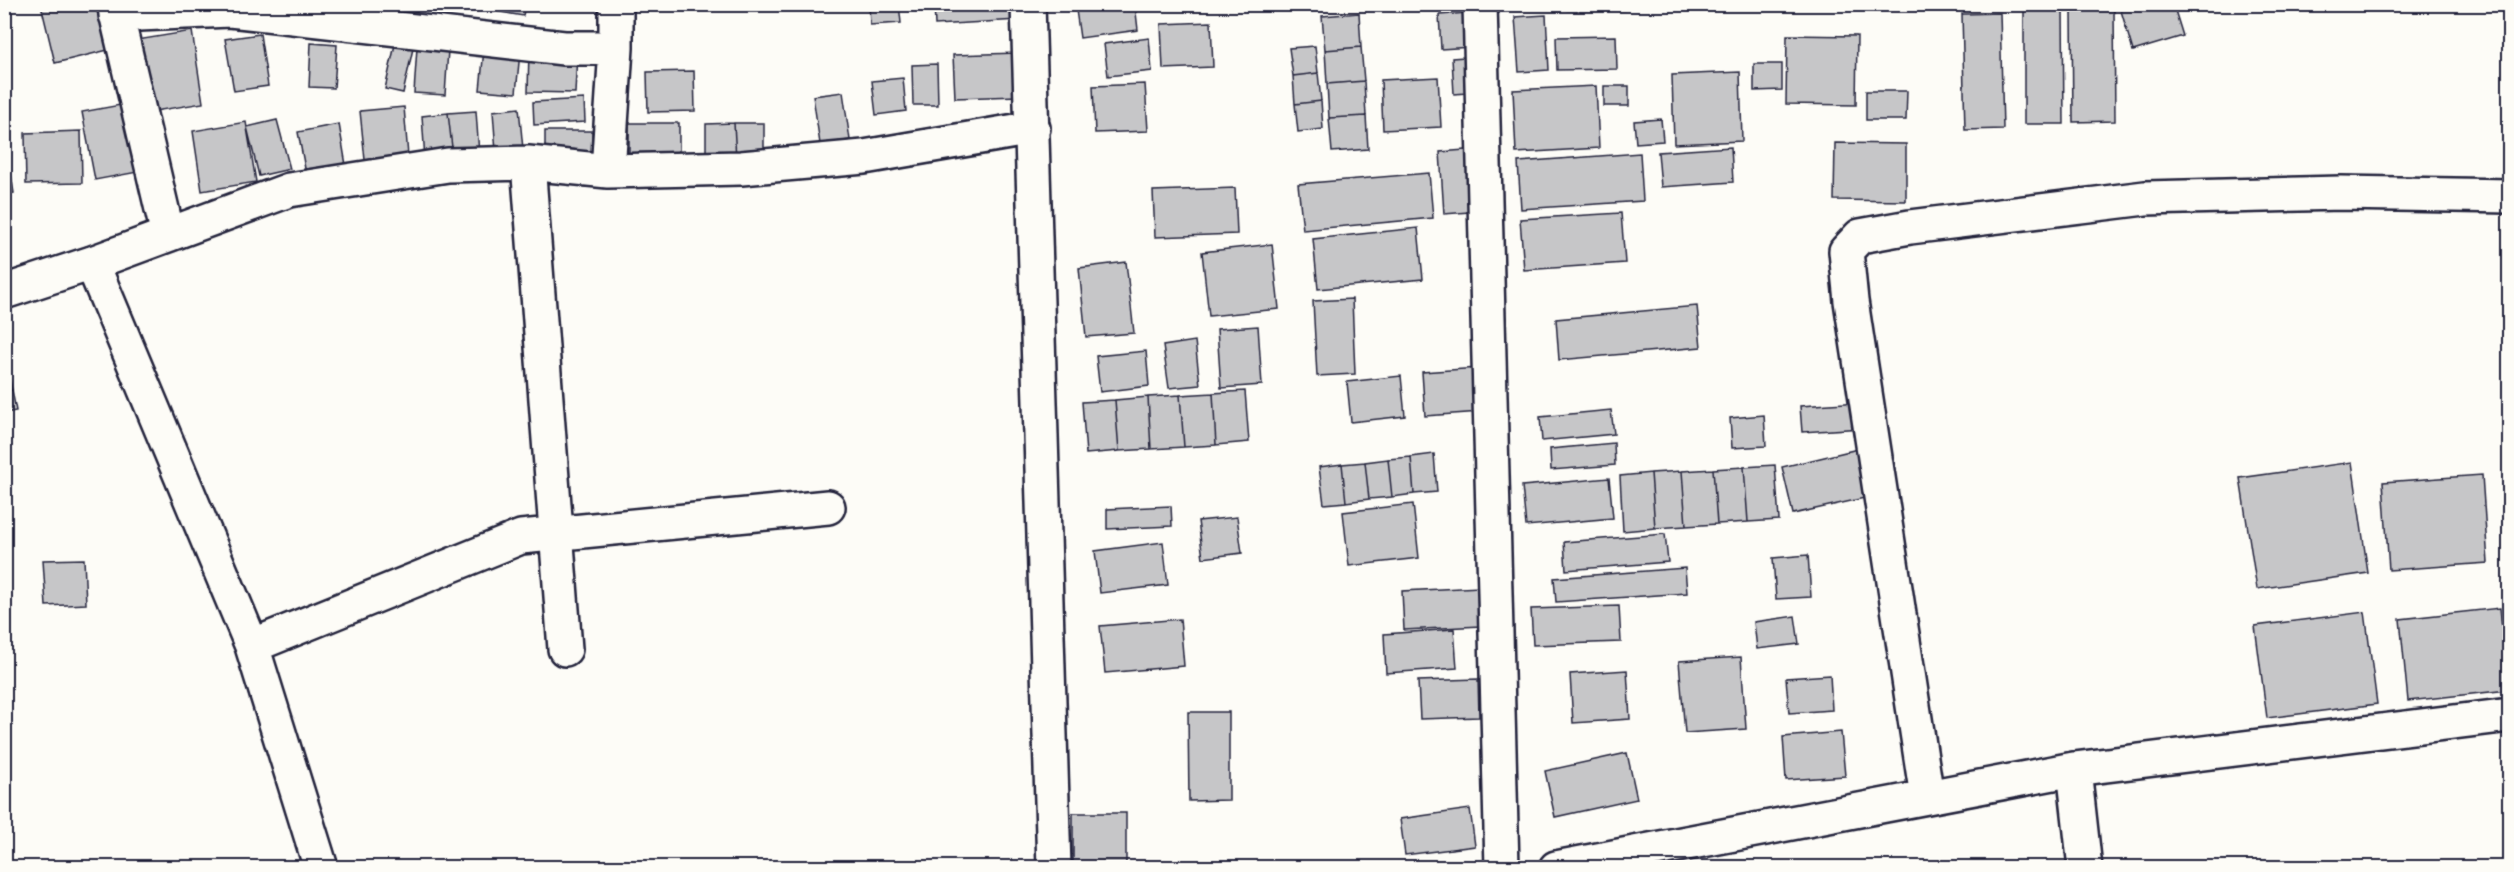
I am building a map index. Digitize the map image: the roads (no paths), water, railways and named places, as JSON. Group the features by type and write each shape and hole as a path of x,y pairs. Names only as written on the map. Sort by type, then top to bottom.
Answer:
{"street":[{"path":"608,171 616,48 616,4"},
{"path":"1028,4 1054,867"},
{"path":"1480,4 1502,867"},
{"path":"168,235 115,10 230,10 564,48 616,48"},
{"path":"4,292 92,263 289,190 448,165 528,163 608,171 741,168 853,158 1033,128"},
{"path":"528,163 565,649"},
{"path":"1927,797 1851,301 1846,251 1852,243 1860,236 1910,227 2145,198 2341,193 2510,196"},
{"path":"92,263 252,646 321,867"},
{"path":"252,646 521,537 828,507"},
{"path":"1556,867 2074,769 2510,715"},
{"path":"2074,769 2085,867"}]}
